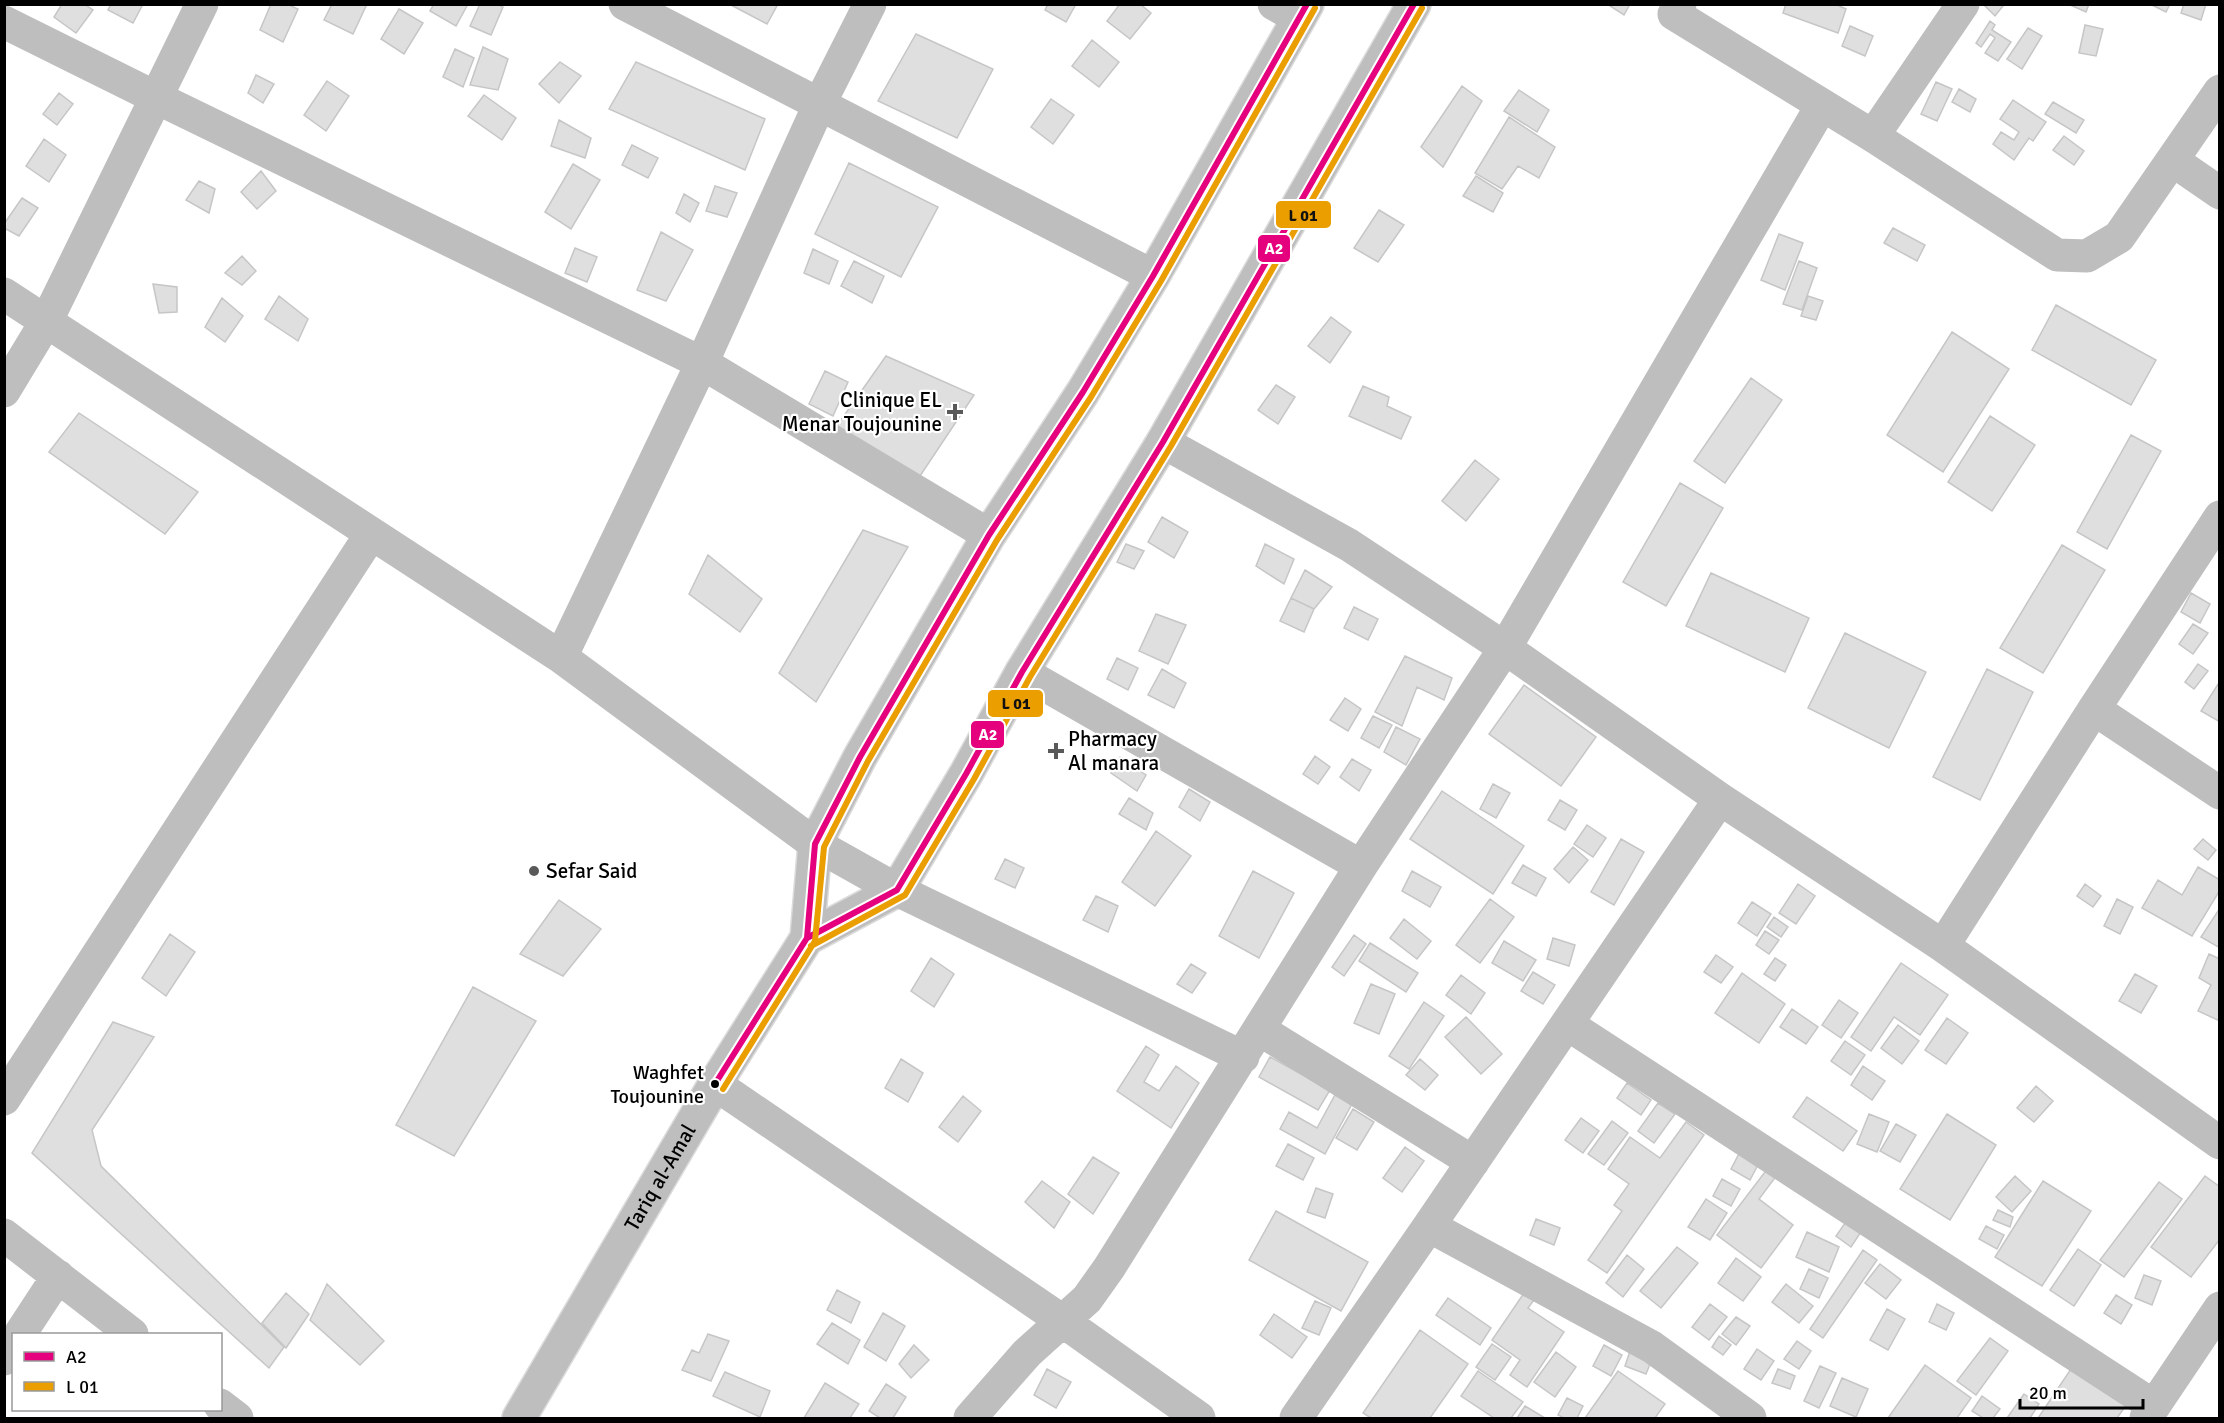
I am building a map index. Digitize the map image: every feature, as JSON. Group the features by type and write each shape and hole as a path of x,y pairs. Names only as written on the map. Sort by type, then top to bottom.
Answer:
{"main road":[{"path":"4,391 47,320 202,4"},
{"path":"625,4 1153,276"},
{"path":"561,657 702,363 820,103 870,4"},
{"path":"897,890 966,774 1022,672 1163,441 1414,4"},
{"path":"1680,4 1674,14 1872,136 2057,255 2087,256 2119,237 2220,91"},
{"path":"1872,136 1963,4"},
{"name":"Tariq al-Amal","path":"519,1419 715,1084 807,938 815,844 860,757 989,535 1083,392 1153,276 1293,9"},
{"path":"4,22 702,363 989,535"},
{"path":"970,1419 1027,1353 1087,1299 1109,1268 1361,866 1505,648 1822,105"},
{"path":"2172,160 2220,193"},
{"path":"4,294 561,657 815,844 897,890 1243,1057"},
{"path":"1163,441 1349,545 1505,648 1720,799 1943,946 2220,1143"},
{"path":"1943,946 2220,517"},
{"path":"4,1099 371,534"},
{"path":"1022,672 1361,866"},
{"path":"2094,709 2220,793"},
{"path":"1296,1419 1720,799"},
{"name":"Tariq al-Amal","path":"807,938 897,890"},
{"path":"1567,1024 2150,1412 2220,1308"},
{"path":"1260,1030 1473,1162"},
{"path":"715,1084 1064,1322 1199,1419"},
{"path":"1429,1226 1652,1347 1750,1419"},
{"path":"4,1235 129,1333"},
{"path":"21,1333 58,1276"},
{"path":"222,1407 237,1419"}],"building":[{"path":"62,4 84,4 93,10 76,33 54,17"},
{"path":"111,4 143,4 133,23 108,10"},
{"path":"271,4 287,4 298,9 283,42 260,30"},
{"path":"332,4 367,4 353,34 324,20"},
{"path":"434,4 468,4 456,26 430,11"},
{"path":"480,4 497,4 503,7 491,35 470,26"},
{"path":"729,4 778,4 767,24"},
{"path":"1048,4 1076,4 1066,22 1045,10"},
{"path":"1120,4 1140,4 1151,13 1130,39 1107,21"},
{"path":"1607,4 1630,4 1624,15"},
{"path":"1786,4 1835,4 1846,9 1838,33 1783,13"},
{"path":"1983,4 2001,4 2003,6 1995,16"},
{"path":"2068,4 2089,4 2086,12"},
{"path":"2150,4 2170,4 2166,12"},
{"path":"2184,4 2206,4 2201,20 2181,13"},
{"path":"399,9 423,23 404,54 381,39"},
{"path":"1990,21 1995,25 1992,30 2011,42 1998,61 1985,53 1995,38 1990,34 1981,47 1976,43"},
{"path":"2085,25 2103,29 2096,56 2079,53"},
{"path":"1850,26 1873,36 1865,56 1842,46"},
{"path":"2028,28 2042,36 2022,69 2007,59"},
{"path":"916,34 993,69 957,138 878,101"},
{"path":"1092,40 1119,62 1099,87 1072,66"},
{"path":"483,47 508,59 498,90 470,85"},
{"path":"455,49 474,58 463,87 443,77"},
{"path":"560,62 581,76 559,103 539,84"},
{"path":"636,62 765,119 745,170 609,109"},
{"path":"256,75 274,84 263,103 248,93"},
{"path":"327,81 349,96 326,131 304,115"},
{"path":"1936,82 1952,89 1937,121 1921,114"},
{"path":"1462,86 1482,101 1443,167 1421,147"},
{"path":"1959,89 1976,99 1970,112 1952,102"},
{"path":"1519,90 1549,110 1537,132 1504,111"},
{"path":"59,93 73,104 57,125 43,114"},
{"path":"484,95 516,118 502,140 468,116"},
{"path":"1051,99 1074,115 1053,144 1031,127"},
{"path":"2013,100 2046,122 2033,141 2029,138 2014,160 1993,144 2001,132 2014,140 2019,132 2000,119"},
{"path":"2053,102 2084,120 2076,133 2045,114"},
{"path":"1509,117 1555,147 1539,178 1518,166 1502,189 1475,173"},
{"path":"559,120 591,138 585,158 551,146"},
{"path":"2064,136 2084,151 2074,165 2053,150"},
{"path":"44,139 66,155 49,182 26,166"},
{"path":"632,145 658,158 648,178 622,165"},
{"path":"849,163 938,207 901,277 815,234"},
{"path":"573,164 600,180 571,229 545,212"},
{"path":"261,171 276,191 257,209 241,192"},
{"path":"1476,176 1503,193 1493,212 1463,196"},
{"path":"199,181 215,189 209,213 186,200"},
{"path":"715,186 737,193 727,217 706,211"},
{"path":"684,194 699,203 690,222 676,213"},
{"path":"22,198 38,208 19,236 4,228 4,224"},
{"path":"1379,210 1404,225 1378,262 1354,248"},
{"path":"1893,228 1925,245 1917,261 1884,243"},
{"path":"661,232 693,250 666,301 637,290"},
{"path":"1779,234 1803,243 1785,290 1761,280"},
{"path":"575,248 597,257 587,282 565,273"},
{"path":"813,249 838,261 829,284 804,273"},
{"path":"242,256 256,271 242,285 225,273"},
{"path":"854,261 884,276 872,303 841,286"},
{"path":"1799,261 1817,268 1802,310 1783,304"},
{"path":"153,284 177,287 177,312 159,313"},
{"path":"279,296 308,319 298,341 265,319"},
{"path":"1808,296 1823,301 1816,320 1801,316"},
{"path":"222,298 243,316 225,342 205,327"},
{"path":"2056,305 2156,360 2131,405 2032,350"},
{"path":"1331,317 1351,332 1330,363 1308,346"},
{"path":"1952,332 2009,369 1943,472 1887,435"},
{"path":"886,356 974,395 920,476 836,427"},
{"path":"825,371 848,382 833,416 809,404"},
{"path":"1751,378 1782,400 1725,483 1694,461"},
{"path":"1276,385 1295,397 1278,424 1258,410"},
{"path":"1363,386 1389,397 1387,406 1411,417 1401,439 1349,416"},
{"path":"79,413 198,492 165,534 49,452"},
{"path":"1990,416 2035,445 1992,511 1948,482"},
{"path":"2131,435 2161,451 2107,549 2077,532"},
{"path":"1475,460 1499,479 1466,521 1442,501"},
{"path":"1680,483 1723,508 1666,606 1623,582"},
{"path":"1162,517 1188,532 1174,558 1148,542"},
{"path":"863,530 908,547 816,702 779,673"},
{"path":"1126,544 1144,551 1134,569 1117,562"},
{"path":"1265,544 1294,559 1284,584 1256,566"},
{"path":"2062,545 2105,570 2043,673 2000,648"},
{"path":"708,555 762,599 740,632 689,594"},
{"path":"1305,570 1332,587 1314,609 1291,598"},
{"path":"1711,573 1809,618 1785,672 1686,626"},
{"path":"2191,593 2210,604 2200,623 2181,612"},
{"path":"1291,598 1314,609 1304,632 1280,621"},
{"path":"1354,607 1378,619 1368,640 1344,628"},
{"path":"1156,614 1186,625 1168,664 1139,651"},
{"path":"2193,624 2208,633 2193,654 2179,644"},
{"path":"1845,633 1926,672 1889,748 1808,708"},
{"path":"1405,656 1452,678 1444,700 1417,687 1402,726 1375,712"},
{"path":"1117,658 1138,668 1128,690 1107,679"},
{"path":"2198,664 2208,671 2194,689 2185,682"},
{"path":"1162,669 1186,683 1174,708 1148,695"},
{"path":"1987,669 2033,692 1980,800 1933,777"},
{"path":"2220,681 2220,722 2201,711"},
{"path":"1524,685 1596,737 1561,786 1489,734"},
{"path":"1345,698 1361,709 1348,731 1330,720"},
{"path":"1373,716 1392,725 1379,748 1361,738"},
{"path":"1396,727 1420,739 1406,765 1384,752"},
{"path":"1315,756 1330,767 1318,784 1303,774"},
{"path":"1120,757 1146,775 1137,791 1111,773"},
{"path":"1352,759 1371,770 1359,791 1340,777"},
{"path":"1493,784 1510,793 1496,818 1480,809"},
{"path":"1189,789 1210,802 1200,821 1179,807"},
{"path":"1442,791 1524,846 1493,894 1410,839"},
{"path":"1129,798 1153,813 1146,830 1119,814"},
{"path":"1560,800 1577,810 1565,830 1548,820"},
{"path":"1587,825 1606,838 1593,857 1574,844"},
{"path":"1156,831 1191,856 1155,906 1122,882"},
{"path":"1621,839 1644,852 1614,905 1591,892"},
{"path":"2203,839 2216,850 2208,860 2194,849"},
{"path":"1573,847 1588,860 1569,883 1554,869"},
{"path":"1005,859 1024,868 1015,888 995,879"},
{"path":"1523,865 1546,878 1536,896 1512,883"},
{"path":"2198,867 2220,880 2220,890 2192,936 2142,908 2158,880 2182,895"},
{"path":"1253,871 1294,893 1259,958 1219,936"},
{"path":"1412,871 1441,887 1430,907 1402,891"},
{"path":"1798,884 1815,896 1796,924 1779,913"},
{"path":"2085,884 2101,896 2093,907 2077,896"},
{"path":"1096,896 1118,906 1108,932 1083,920"},
{"path":"1490,899 1514,917 1480,963 1456,945"},
{"path":"2117,899 2133,907 2120,934 2104,926"},
{"path":"559,900 601,929 563,976 520,954"},
{"path":"1752,902 1771,914 1757,936 1738,923"},
{"path":"2220,908 2220,948 2201,937"},
{"path":"1774,917 1788,927 1781,937 1767,927"},
{"path":"1404,919 1431,941 1417,959 1390,938"},
{"path":"1765,931 1779,940 1769,954 1756,945"},
{"path":"170,934 195,952 166,996 142,978"},
{"path":"1354,935 1366,944 1344,976 1332,967"},
{"path":"1553,938 1575,945 1569,966 1547,959"},
{"path":"1504,941 1536,960 1523,981 1492,963"},
{"path":"1370,943 1418,973 1406,992 1359,961"},
{"path":"2209,954 2220,959 2220,1021 2198,1011 2211,985 2199,978"},
{"path":"1716,955 1733,967 1721,983 1704,972"},
{"path":"931,958 954,974 934,1007 911,991"},
{"path":"1775,958 1786,965 1775,981 1764,974"},
{"path":"1901,963 1948,995 1920,1035 1894,1017 1871,1051 1851,1037"},
{"path":"1191,964 1206,973 1192,993 1177,984"},
{"path":"1533,972 1555,985 1543,1004 1521,991"},
{"path":"1742,973 1785,1004 1759,1043 1715,1013"},
{"path":"2135,974 2157,986 2141,1013 2119,1001"},
{"path":"1461,975 1485,993 1471,1014 1446,995"},
{"path":"1371,984 1395,994 1379,1034 1354,1023"},
{"path":"473,987 536,1021 454,1156 396,1125"},
{"path":"1839,1000 1858,1013 1841,1038 1822,1025"},
{"path":"1424,1002 1444,1016 1409,1069 1389,1056"},
{"path":"1792,1009 1818,1027 1806,1044 1780,1027"},
{"path":"1466,1017 1502,1054 1481,1074 1445,1037"},
{"path":"1947,1018 1968,1033 1946,1064 1925,1050"},
{"path":"113,1022 154,1037 92,1130 101,1166 284,1347 269,1368 32,1153"},
{"path":"1898,1025 1919,1041 1902,1064 1881,1048"},
{"path":"1845,1041 1865,1055 1851,1075 1831,1061"},
{"path":"1146,1046 1159,1055 1144,1082 1159,1091 1176,1066 1199,1083 1171,1128 1117,1091"},
{"path":"1270,1057 1330,1090 1318,1110 1259,1077"},
{"path":"901,1059 923,1073 908,1102 885,1088"},
{"path":"1420,1059 1438,1075 1425,1090 1406,1075"},
{"path":"1863,1066 1885,1081 1872,1100 1851,1085"},
{"path":"1627,1083 1651,1100 1641,1115 1617,1098"},
{"path":"2036,1086 2053,1101 2034,1122 2017,1108"},
{"path":"1336,1093 1353,1102 1325,1154 1280,1129 1289,1112 1317,1128"},
{"path":"963,1096 981,1111 958,1142 939,1127"},
{"path":"1807,1097 1857,1131 1843,1151 1793,1117"},
{"path":"1658,1103 1675,1114 1654,1143 1638,1131"},
{"path":"1353,1109 1374,1122 1357,1150 1336,1138"},
{"path":"1869,1114 1889,1122 1877,1152 1857,1144"},
{"path":"1947,1114 1996,1145 1950,1220 1900,1189"},
{"path":"1581,1118 1599,1131 1583,1153 1565,1140"},
{"path":"1612,1121 1628,1133 1604,1165 1588,1154"},
{"path":"1686,1122 1704,1135 1607,1273 1588,1260 1622,1211 1614,1205 1629,1184 1608,1169 1630,1137 1660,1158"},
{"path":"1896,1124 1916,1135 1900,1162 1880,1151"},
{"path":"1288,1144 1314,1158 1303,1180 1276,1166"},
{"path":"1405,1147 1424,1161 1402,1192 1383,1178"},
{"path":"1741,1150 1760,1161 1750,1180 1731,1169"},
{"path":"1093,1157 1119,1173 1093,1214 1068,1194"},
{"path":"1771,1164 1780,1171 1759,1199 1793,1225 1761,1268 1717,1235"},
{"path":"2015,1176 2031,1191 2012,1212 1996,1197"},
{"path":"2205,1176 2220,1187 2220,1239 2191,1277 2151,1247"},
{"path":"1722,1179 1740,1189 1731,1206 1713,1196"},
{"path":"1042,1181 1070,1202 1054,1228 1025,1202"},
{"path":"2043,1181 2091,1211 2042,1286 1995,1257"},
{"path":"2159,1182 2182,1199 2124,1277 2100,1260"},
{"path":"1316,1188 1333,1194 1325,1218 1307,1212"},
{"path":"1706,1199 1727,1213 1710,1240 1688,1227"},
{"path":"1998,1210 2013,1217 2010,1227 1993,1220"},
{"path":"1276,1211 1368,1262 1341,1311 1249,1260"},
{"path":"1850,1216 1865,1226 1851,1247 1836,1236"},
{"path":"1536,1219 1560,1228 1554,1245 1530,1235"},
{"path":"1986,1226 2004,1235 1997,1249 1979,1239"},
{"path":"1807,1232 1839,1247 1829,1272 1796,1257"},
{"path":"1677,1247 1698,1263 1661,1308 1640,1291"},
{"path":"2078,1249 2101,1265 2074,1306 2050,1290"},
{"path":"1863,1250 1877,1260 1823,1338 1810,1329"},
{"path":"1627,1255 1644,1269 1623,1297 1606,1283"},
{"path":"1736,1258 1761,1277 1743,1301 1718,1283"},
{"path":"1880,1264 1901,1280 1886,1299 1865,1283"},
{"path":"1809,1269 1828,1278 1819,1298 1800,1289"},
{"path":"2144,1275 2161,1281 2152,1305 2135,1298"},
{"path":"327,1284 384,1341 360,1365 310,1320"},
{"path":"1786,1284 1813,1306 1799,1323 1772,1302"},
{"path":"837,1290 860,1302 851,1323 827,1310"},
{"path":"286,1293 309,1314 286,1348 262,1323"},
{"path":"1524,1293 1534,1300 1528,1308 1564,1332 1527,1387 1510,1375 1520,1360 1492,1340"},
{"path":"2116,1295 2132,1305 2121,1324 2104,1313"},
{"path":"1448,1298 1491,1328 1480,1345 1436,1315"},
{"path":"1315,1301 1331,1308 1319,1335 1302,1328"},
{"path":"1710,1304 1727,1317 1709,1340 1692,1327"},
{"path":"1937,1304 1954,1313 1946,1330 1929,1322"},
{"path":"1887,1309 1905,1319 1888,1350 1870,1340"},
{"path":"883,1313 905,1326 886,1361 864,1347"},
{"path":"1274,1314 1307,1337 1292,1358 1260,1335"},
{"path":"1736,1317 1750,1326 1736,1345 1722,1334"},
{"path":"832,1323 860,1340 848,1364 817,1344"},
{"path":"1420,1330 1468,1364 1430,1418 1371,1418 1363,1413"},
{"path":"708,1334 729,1341 711,1381 682,1370 692,1350 699,1353"},
{"path":"1719,1336 1731,1345 1723,1355 1712,1347"},
{"path":"1990,1338 2008,1351 1976,1395 1957,1381"},
{"path":"1797,1341 1811,1351 1799,1369 1784,1359"},
{"path":"1492,1344 1511,1357 1495,1380 1476,1367"},
{"path":"914,1345 929,1360 911,1378 899,1364"},
{"path":"1604,1345 1622,1355 1611,1376 1593,1366"},
{"path":"1757,1349 1774,1361 1761,1380 1744,1369"},
{"path":"1630,1351 1652,1359 1646,1374 1625,1366"},
{"path":"1556,1352 1576,1367 1555,1397 1534,1382"},
{"path":"2075,1363 2130,1400 2117,1418 2038,1418"},
{"path":"1925,1365 1971,1398 1957,1418 1888,1418"},
{"path":"1820,1366 1836,1373 1819,1408 1804,1401"},
{"path":"1047,1369 1071,1382 1056,1408 1034,1395"},
{"path":"1778,1369 1795,1376 1790,1389 1772,1383"},
{"path":"1478,1371 1523,1402 1511,1418 1494,1418 1461,1396"},
{"path":"1618,1371 1665,1404 1655,1418 1585,1418"},
{"path":"725,1372 770,1391 760,1417 713,1396"},
{"path":"1842,1378 1868,1389 1856,1417 1830,1406"},
{"path":"825,1383 859,1404 850,1418 804,1418"},
{"path":"886,1384 906,1397 893,1418 880,1418 869,1411"},
{"path":"2024,1394 2039,1404 2030,1418 2007,1418"},
{"path":"1982,1396 2000,1409 1993,1418 1983,1418 1972,1411"},
{"path":"1567,1398 1583,1406 1577,1418 1564,1418 1558,1415"},
{"path":"1525,1406 1545,1418 1517,1418"}],"transit line":[{"name":"A2","path":"715,1084 807,938 815,844 860,757 989,535 1083,392 1153,276 1307,4"},
{"name":"A2","path":"807,938 897,890 966,774 1022,672 1163,442 1414,4"},
{"path":"723,1089 815,941 824,847 868,761 997,540 1091,397 1161,281 1315,8"},
{"path":"811,946 905,895 974,779 1030,677 1171,446 1422,8"}],"place":[{"name":"Clinique EL Menar Toujounine","path":"955,412"},
{"name":"Pharmacy Al manara","path":"1056,751"},
{"name":"Sefar Said","path":"534,871"},
{"name":"Waghfet Toujounine","path":"715,1084"}]}
